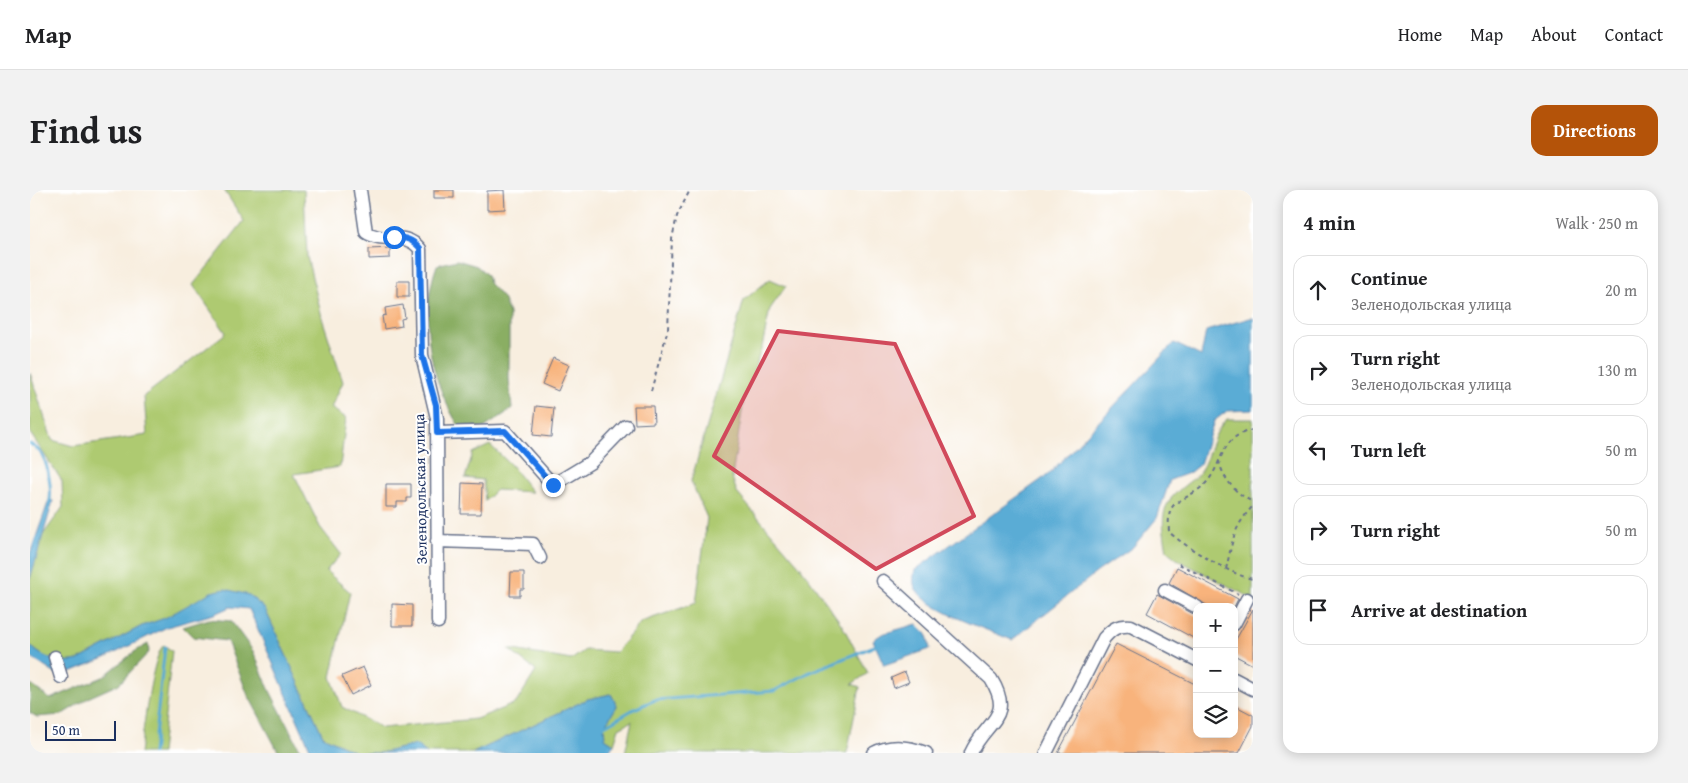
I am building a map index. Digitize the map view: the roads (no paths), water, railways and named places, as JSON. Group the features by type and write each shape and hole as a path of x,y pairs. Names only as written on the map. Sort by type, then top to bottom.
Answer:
{"street":[{"name":"Зеленодольская улица","path":"360,190 366,232 372,236 405,238 414,242 420,248 422,355 436,405 438,622"},
{"path":"437,433 505,431 553,485 591,462 626,426"},
{"path":"438,541 534,544 540,558"},
{"path":"883,580 991,679 1000,694 1000,709 971,753"},
{"path":"1165,590 1193,605"},
{"path":"1238,616 1247,599"},
{"path":"1046,753 1104,638 1112,628 1122,625 1131,626 1193,658"},
{"path":"55,657 61,677"},
{"path":"1238,681 1253,689"},
{"path":"874,753 896,747 915,749 926,753"}],"water":[{"path":"1253,318 1253,410 1227,411 1214,421 1200,464 1189,473 1170,480 1157,518 1133,547 1097,572 1012,640 936,607 918,592 914,581 915,570 1049,474 1174,343 1201,356 1206,331"},
{"path":"49,500 53,501 30,579 30,554"},
{"path":"225,589 249,595 265,609 323,736 357,753 312,753 249,609 230,607 214,614 167,627 105,658 63,675 54,673 30,657 30,645 41,654 52,659 59,661 78,660 142,626 165,618 211,592"},
{"path":"917,624 927,634 930,649 884,665 873,640 882,634"},
{"path":"611,694 617,706 604,727 605,738 614,744 608,753 473,753 588,699"},
{"path":"416,745 427,753 380,753"}],"waterway":[{"path":"30,444 39,451 45,462 50,485 49,504"},
{"path":"601,728 634,709 655,700 774,691 808,673 877,645"},
{"path":"153,753 165,647"}]}
